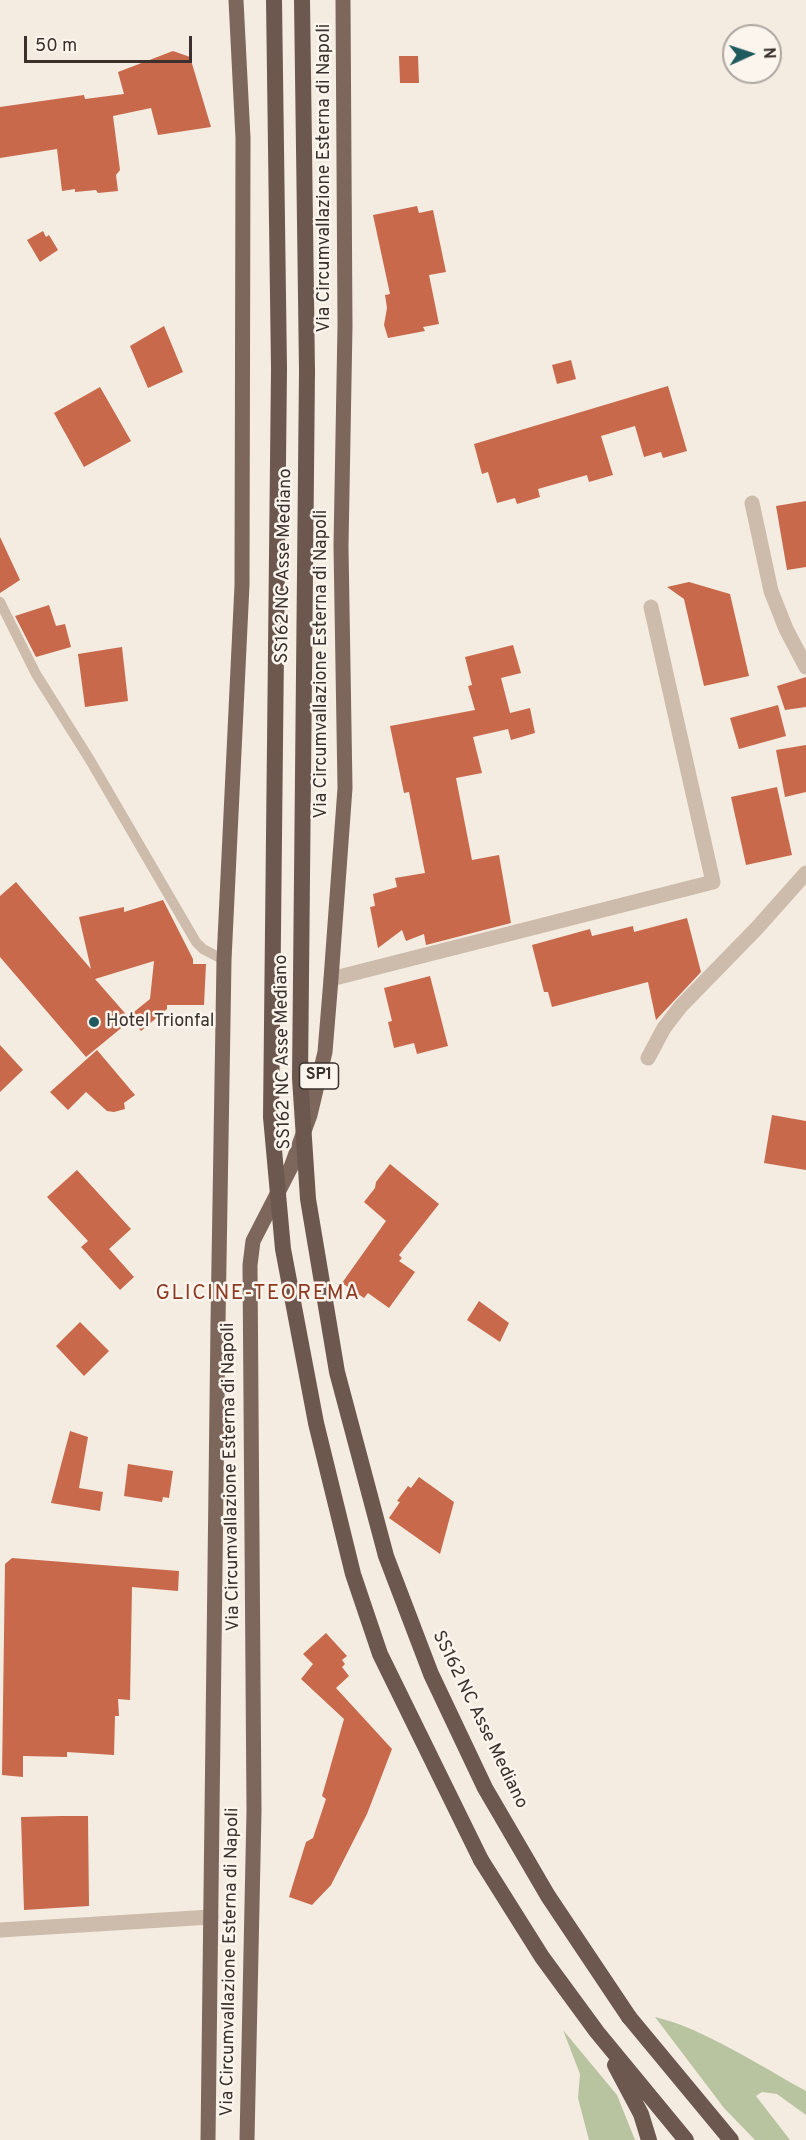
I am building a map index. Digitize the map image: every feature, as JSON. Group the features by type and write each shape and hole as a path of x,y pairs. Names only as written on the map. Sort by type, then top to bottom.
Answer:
{"highway":[{"name":"SS162 NC Asse Mediano","path":"274,0 279,369 271,1117 283,1249 316,1423 353,1574 380,1654 480,1860 543,1957 597,2032 686,2140"},
{"name":"SS162 NC Asse Mediano","path":"302,0 307,371 300,1078 308,1199 337,1372 386,1556 431,1674 485,1788 548,1896 629,2017 731,2140"},
{"path":"597,2032 641,2114 649,2140"}],"main road":[{"name":"Via Circumvallazione Esterna di Napoli","path":"208,2140 224,960 242,585 243,138 237,0"},
{"name":"Via Circumvallazione Esterna di Napoli","path":"247,2140 254,1811 250,1265 253,1241 291,1167 310,1115 325,1052 345,788 341,546 345,326 343,0"}],"street":[{"path":"752,503 771,591 806,668"},
{"path":"331,979 713,882 651,607"},
{"path":"648,1058 664,1028 681,1006 757,928 806,873"},
{"path":"0,1930 210,1917"}],"lane":[{"path":"0,602 36,674 90,760 196,942 203,949 224,960"}],"green space":[{"path":"655,2017 673,2022 712,2039 806,2091 806,2115 777,2094 762,2092 756,2096 790,2140 755,2140 724,2108"},
{"path":"563,2030 617,2095 635,2140 589,2140 578,2098 580,2074"}],"building":[{"path":"173,51 190,57 211,127 158,135 151,108 113,116 120,170 116,175 118,191 75,192 75,189 62,191 57,149 0,158 0,107 84,95 85,99 124,94 118,72"},
{"path":"399,56 418,56 419,83 400,83"},
{"path":"417,206 419,213 433,210 446,272 429,275 439,324 423,327 425,331 388,338 384,325 387,308 385,295 390,294 373,215"},
{"path":"43,231 46,237 49,235 58,250 40,262 27,240"},
{"path":"164,326 183,372 148,388 130,346"},
{"path":"571,360 576,379 557,384 552,365"},
{"path":"668,386 687,451 663,458 661,452 644,457 635,426 601,436 613,475 589,482 587,475 538,489 540,497 517,504 515,498 497,503 488,472 482,474 474,444"},
{"path":"100,387 131,441 84,467 54,413"},
{"path":"806,501 806,567 787,570 776,506"},
{"path":"0,537 20,580 0,593"},
{"path":"689,582 730,594 749,676 704,686 684,599 667,587"},
{"path":"49,605 56,626 65,624 71,647 36,657 15,616"},
{"path":"513,645 521,673 501,678 510,713 530,708 535,733 511,740 508,729 473,737 482,773 456,778 472,860 499,855 511,923 426,945 424,934 406,941 402,930 378,948 370,907 375,906 373,894 397,887 395,878 425,873 409,792 404,793 390,726 475,710 468,686 472,685 465,657"},
{"path":"122,647 128,701 85,707 78,654"},
{"path":"806,677 806,707 785,710 777,686"},
{"path":"778,705 786,736 739,749 730,718"},
{"path":"806,745 806,792 785,797 776,750"},
{"path":"777,787 792,855 746,865 731,797"},
{"path":"16,882 91,969 79,917 124,907 124,912 163,900 193,959 193,964 206,964 204,1005 167,1005 167,1009 141,1031 129,1016 150,999 154,961 95,979 131,1020 86,1057 0,957 0,896"},
{"path":"687,918 701,972 656,1020 648,982 552,1007 548,992 544,992 532,945 590,929 592,936 633,926 634,932"},
{"path":"430,976 448,1046 417,1054 414,1043 394,1048 388,1022 392,1021 384,988"},
{"path":"0,1045 23,1070 0,1092"},
{"path":"97,1050 135,1095 124,1103 125,1109 114,1112 107,1111 86,1092 68,1110 50,1092"},
{"path":"772,1115 806,1121 806,1170 764,1163"},
{"path":"390,1164 439,1204 399,1255 402,1258 399,1261 415,1272 389,1308 368,1293 364,1298 342,1283 386,1221 364,1202"},
{"path":"77,1170 131,1229 109,1249 134,1277 120,1290 81,1247 88,1241 47,1197"},
{"path":"479,1301 509,1323 500,1342 467,1320"},
{"path":"80,1322 109,1351 84,1376 56,1346"},
{"path":"70,1431 88,1437 79,1488 103,1492 100,1511 51,1503"},
{"path":"128,1464 173,1471 169,1498 163,1497 162,1502 124,1496"},
{"path":"419,1477 454,1502 440,1554 389,1518 400,1502 397,1501 408,1486 411,1488"},
{"path":"12,1558 179,1571 178,1591 132,1587 130,1700 118,1699 119,1716 115,1716 114,1755 67,1752 67,1757 23,1756 23,1777 2,1775 5,1564"},
{"path":"326,1633 347,1656 342,1660 345,1664 342,1667 349,1676 336,1688 392,1749 367,1814 331,1885 312,1905 289,1897 306,1842 313,1838 326,1799 322,1796 344,1719 301,1679 313,1664 303,1654"},
{"path":"88,1816 89,1906 24,1910 21,1817"}],"place":[{"name":"Hotel Trionfal","path":"94,1022"}],"district":[{"name":"GLICINE-TEOREMA","path":"258,1295"}]}
